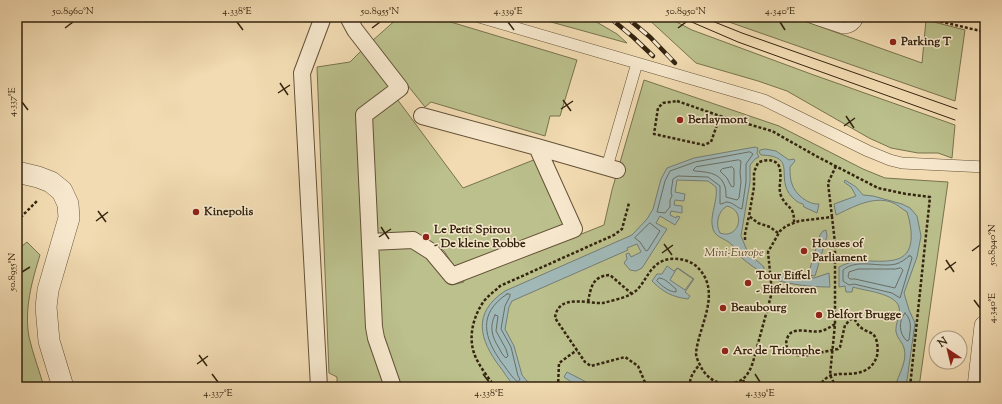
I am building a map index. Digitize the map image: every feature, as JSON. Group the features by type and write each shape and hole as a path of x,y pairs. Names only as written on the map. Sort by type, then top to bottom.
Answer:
{"street":[{"path":"319,387 302,73 322,17"},
{"path":"348,17 355,30 400,88 364,115 374,327 376,338 393,387"},
{"path":"422,116 612,168"},
{"path":"370,242 413,240 432,252 452,276 574,229 537,147"},
{"path":"17,173 38,177 51,182 62,191 68,204 69,218 48,290 46,307 49,341 63,387"},
{"path":"978,387 985,326"}],"lane":[{"path":"479,17 764,100 868,151 890,160 902,163 985,167"},
{"path":"810,17 843,28 848,28 855,24 859,17"},
{"path":"612,168 637,63"}],"path":[{"path":"921,17 985,32"},
{"path":"720,116 711,142 704,144 654,134 658,108 663,102 677,101 720,116 772,131 878,188 930,197 910,387"},
{"path":"745,240 754,187 755,167 762,160 774,161 778,165 780,170 780,192 782,198 794,212 794,222"},
{"path":"836,166 828,183 835,243 835,324 830,375 836,387"},
{"path":"17,221 42,196"},
{"path":"495,387 481,367 474,353 471,333 476,314 485,300 500,286 614,235 622,229 629,203"},
{"path":"749,216 758,223 770,227 778,233"},
{"path":"647,387 638,366 625,357 591,366 585,362 555,318 556,312 560,306 568,301 605,303 632,294 642,285 655,265 672,258 682,259 693,264 702,272 709,288 709,303 696,355 702,370 710,379 720,383 733,384 743,380 750,371 753,362 772,292 768,252 778,233 786,226 794,222 832,217"},
{"path":"588,302 591,287 601,275 610,274 632,294"},
{"path":"819,387 821,383 830,375 859,374 867,370 874,362 877,353 875,337 870,332 864,330 855,320 851,319 845,325 840,347 838,349 803,356 791,354 788,350 787,340 788,336 792,333 798,330 820,332 835,324"},
{"path":"558,387 559,362 577,350"},
{"path":"690,387 692,375 700,364"},
{"path":"743,380 747,387"}],"green space":[{"path":"399,17 434,17 577,60 560,116 550,116 545,136 431,102 425,107 372,41"},
{"path":"533,17 588,17 617,34 627,43"},
{"path":"646,17 667,17 692,30 955,125 952,158 938,153 918,153 891,148 869,138 787,91 696,63"},
{"path":"719,17 793,17 922,63 926,20 965,30 955,101 729,22"},
{"path":"361,51 390,87 358,111 386,387 337,387 337,377 329,373 317,67 350,62"},
{"name":"Mini-Europe","path":"644,80 779,126 863,169 885,178 948,182 919,387 400,387 378,327 376,246 411,244 434,261 452,285 464,282 444,251 414,232 375,236 371,121 377,113 397,99 463,188 536,159 574,237 604,225 612,190"},
{"path":"27,242 40,255 34,275 27,316 29,337 44,387 17,387 17,250"}],"water":[{"path":"755,147 758,148 757,153 759,157 750,165 750,182 741,236 748,253 764,267 764,274 743,259 729,242 717,235 713,229 712,219 716,197 716,187 708,181 677,180 675,192 685,194 684,201 675,200 674,205 682,206 682,213 671,211 670,215 676,218 677,216 680,217 675,225 660,216 656,223 667,229 642,268 636,271 630,270 624,263 627,259 626,254 629,253 631,257 641,252 637,244 627,248 628,250 512,301 509,307 505,329 514,346 522,375 532,384 556,387 535,388 516,386 507,377 493,357 484,336 482,327 483,317 487,308 494,299 505,291 632,235 647,219 653,209 661,179 667,168 694,158","holes":["727,206 737,213 739,219 736,229 727,234 720,233 718,229 718,218 721,211"]},
{"path":"765,149 776,151 789,160 794,159 795,161 790,167 790,174 794,188 806,201 819,204 817,213 804,207 803,204 792,197 787,190 785,183 783,164 779,159 773,156 761,155 759,152 760,150"},
{"path":"845,180 856,187 863,195 873,196 902,204 910,208 917,216 921,236 917,257 904,293 915,323 906,387 895,387 905,358 903,346 896,332 899,307 892,299 879,293 853,287 852,292 846,292 845,286 839,287 839,267 860,261 894,260 906,253 910,247 911,240 907,212 891,202 877,200 863,203 836,215 834,204 856,196 851,187 844,182"},
{"path":"826,230 827,236 815,276 808,275 820,235"},
{"path":"667,266 674,271 676,269 670,280 685,290 693,279 678,268 694,279 685,292 690,296 688,299 677,297 668,293 652,281 657,274 662,274"},
{"path":"775,273 814,278 829,273 830,287 816,287 783,282 776,280"},
{"path":"567,372 594,386 561,387 573,383 564,377"}],"tram line":[{"path":"680,17 738,42 955,120"},
{"path":"702,17 742,33 957,109"}],"railway":[{"path":"609,17 653,56"},
{"path":"626,17 650,37 675,63"}],"place":[{"name":"Parking T","path":"893,42"},
{"name":"Berlaymont","path":"680,120"},
{"name":"Kinepolis","path":"196,212"},
{"name":"Le Petit Spirou - De kleine Robbe","path":"426,237"},
{"name":"Houses of Parliament","path":"804,251"},
{"name":"Tour Eiffel - Eiffeltoren","path":"748,283"},
{"name":"Beaubourg","path":"723,308"},
{"name":"Belfort Brugge","path":"819,315"},
{"name":"Arc de Triomphe","path":"725,351"}]}
